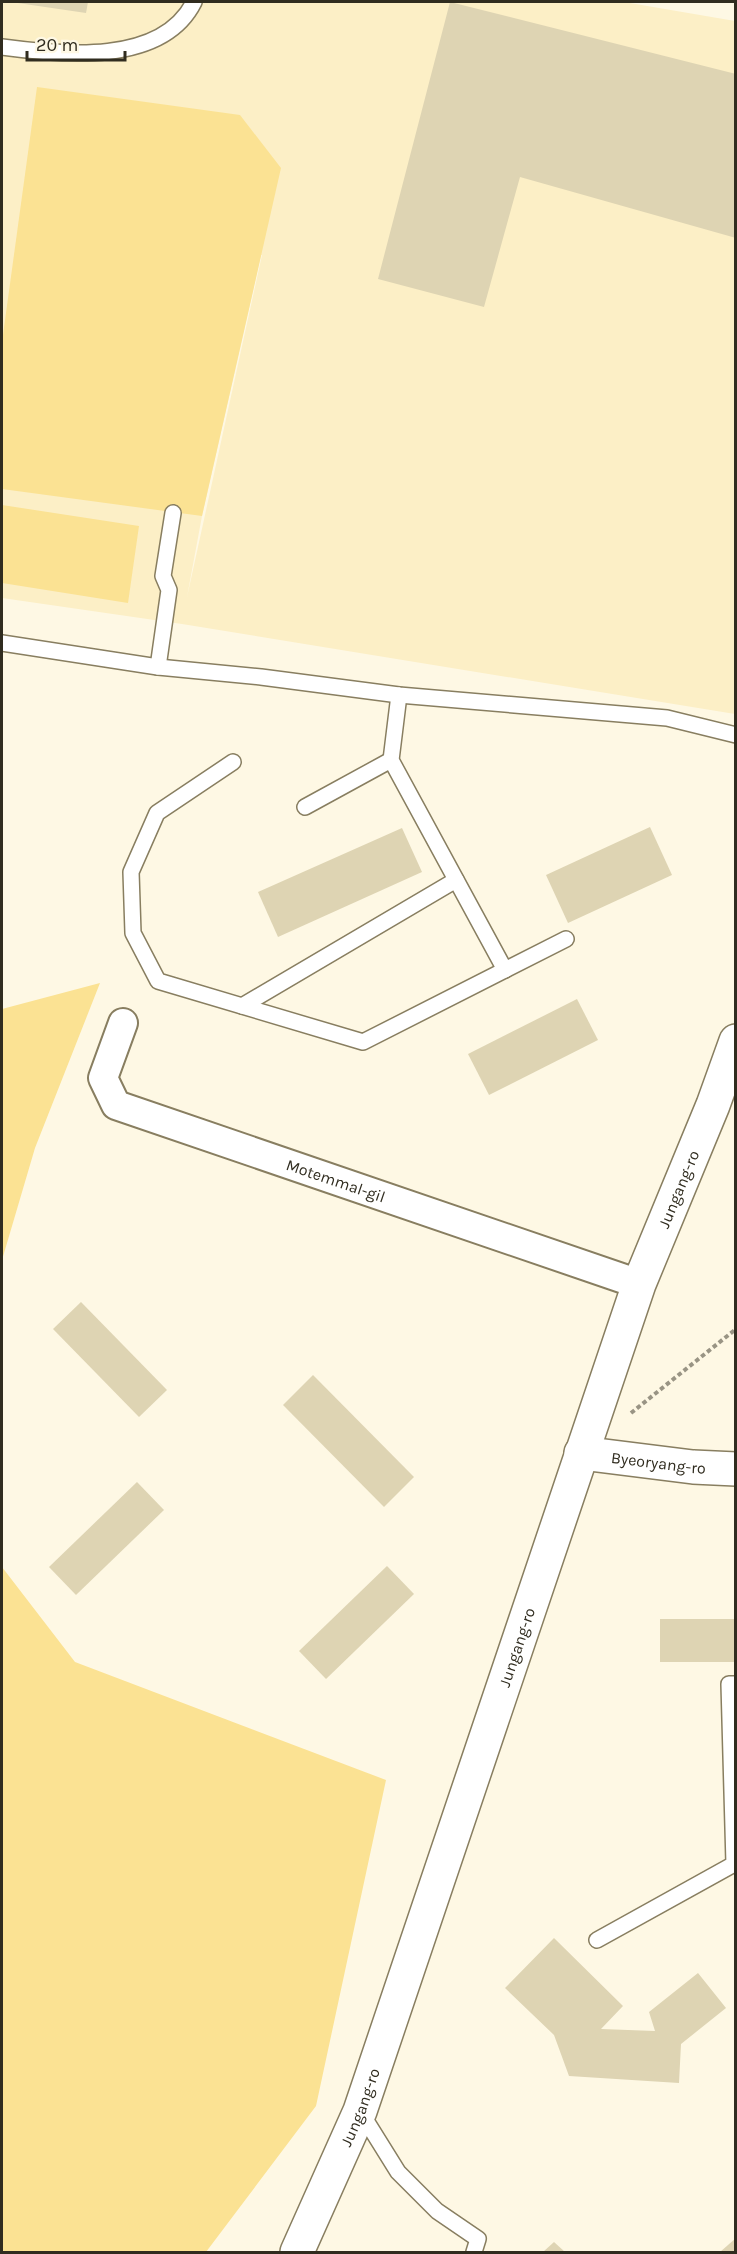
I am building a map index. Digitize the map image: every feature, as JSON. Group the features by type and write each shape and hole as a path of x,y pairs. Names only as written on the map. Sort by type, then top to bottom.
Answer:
{"street":[{"name":"Motemmal-gil","path":"123,1023 103,1078 116,1105 639,1284"},
{"name":"Jungang-ro","path":"297,2253 360,2111 639,1284 713,1105 735,1041"},
{"name":"Byeoryang-ro","path":"581,1454 693,1467 735,1469"}],"lane":[{"path":"2,47 48,52 122,50 140,45 172,29 186,17 195,2"},
{"path":"158,667 169,590 163,576 173,513"},
{"path":"2,643 158,667 261,677 399,695 667,718 735,735"},
{"path":"399,695 391,760 505,970"},
{"path":"305,807 391,760"},
{"path":"233,762 157,813 131,872 133,933 158,981 363,1042 566,939"},
{"path":"242,1006 456,880"},
{"path":"597,1940 735,1864 729,1684 735,1684"},
{"path":"360,2111 398,2172 437,2211 478,2239 474,2253"}],"path":[{"path":"625,1418 735,1329"}],"shaded area":[{"path":"2,2 624,2 735,21 735,714 182,624 2,598","holes":["262,255 187,597 202,516"]},
{"path":"37,87 240,115 281,168 202,516 2,489 2,342"},
{"path":"2,505 139,526 128,603 2,583"},
{"path":"100,983 35,1148 2,1260 2,1009"},
{"path":"2,1567 75,1662 386,1780 316,2106 206,2252 2,2252"}],"building":[{"path":"11,2 88,2 86,13"},
{"path":"450,2 736,74 736,238 520,177 484,307 378,279"},
{"path":"650,827 672,875 568,923 546,875"},
{"path":"402,828 422,872 278,937 258,892"},
{"path":"577,999 598,1040 489,1095 468,1054"},
{"path":"81,1302 167,1390 139,1417 53,1329"},
{"path":"313,1375 414,1477 384,1507 283,1405"},
{"path":"137,1482 164,1510 76,1595 49,1567"},
{"path":"387,1566 414,1594 326,1679 299,1651"},
{"path":"660,1619 736,1619 736,1662 660,1662"},
{"path":"554,1938 623,2006 601,2029 655,2031 649,2012 698,1973 726,2008 681,2044 679,2083 569,2076 554,2035 505,1988"},
{"path":"736,2238 736,2252 720,2252"},
{"path":"554,2242 565,2252 543,2252"}]}
